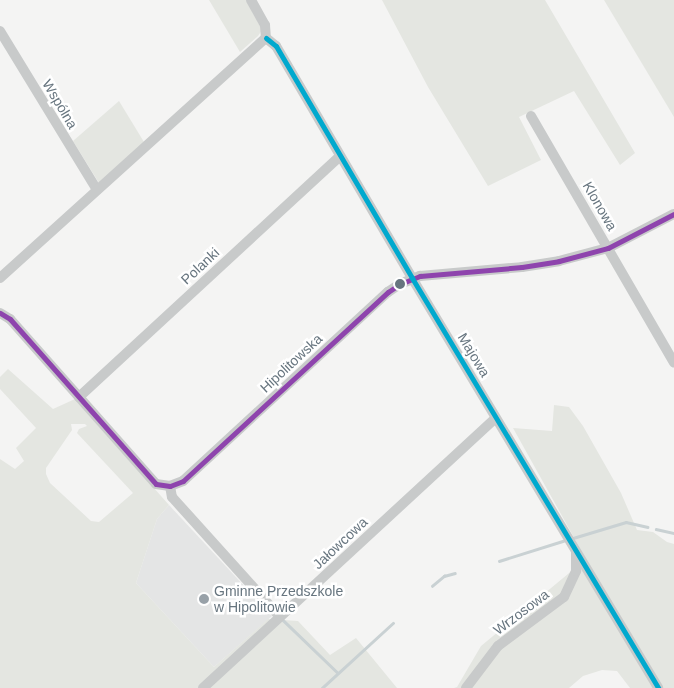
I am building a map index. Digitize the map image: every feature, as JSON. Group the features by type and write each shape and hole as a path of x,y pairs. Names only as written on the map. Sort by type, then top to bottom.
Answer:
{"street":[{"path":"0,278 266,38 265,25 251,0"},
{"name":"Wspólna","path":"0,31 98,190"},
{"name":"Majowa","path":"266,38 276,46 412,278 658,688"},
{"name":"Klonowa","path":"531,116 674,363"},
{"name":"Polanki","path":"79,397 340,156"},
{"name":"Hipolitowska","path":"170,486 183,481 388,292 412,278 522,267 559,261 608,248 674,214"},
{"path":"0,313 10,319 156,484 170,486 172,497 280,617"},
{"name":"Jałowcowa","path":"203,688 496,418"},
{"name":"Wrzosowa","path":"466,688 498,646 564,597 576,571 576,551"}],"shaded area":[{"path":"209,0 246,0 262,30 240,52"},
{"path":"382,0 545,0 635,153 620,165 574,91 519,117 541,160 488,186 428,87"},
{"path":"604,0 674,0 674,117"},
{"path":"119,101 144,142 99,183 73,141"},
{"path":"8,369 53,409 75,399 169,505 157,519 136,583 214,667 268,619 298,621 330,655 356,638 397,688 0,688 0,459 15,469 24,461 16,448 36,428 0,389 0,377","holes":["71,424 85,424 87,426 79,429 77,433 133,493 99,522 91,521 50,483 46,474 46,468 72,430"]},
{"path":"554,405 569,407 583,426 621,493 637,530 653,532 667,542 674,544 674,688 630,688 617,671 602,670 583,676 569,688 454,688 457,687 481,646 586,559 513,428 552,431"},
{"name":"Gminne Przedszkole w Hipolitowie","path":"169,505 272,616 214,667 136,583 157,519"}],"waterway":[{"path":"573,538 626,522 647,527"},
{"path":"656,529 674,533"},
{"path":"499,561 563,541"},
{"path":"432,586 444,576 455,573"},
{"path":"283,620 338,673"},
{"path":"322,688 393,623"}],"transit line":[{"path":"266,38 276,46 412,278 658,688"},
{"path":"0,313 10,319 156,484 170,486 183,481 388,292 400,284 420,276 522,267 559,261 608,248 674,214"}],"place":[{"name":"Gminne Przedszkole w Hipolitowie","path":"204,599"}]}
